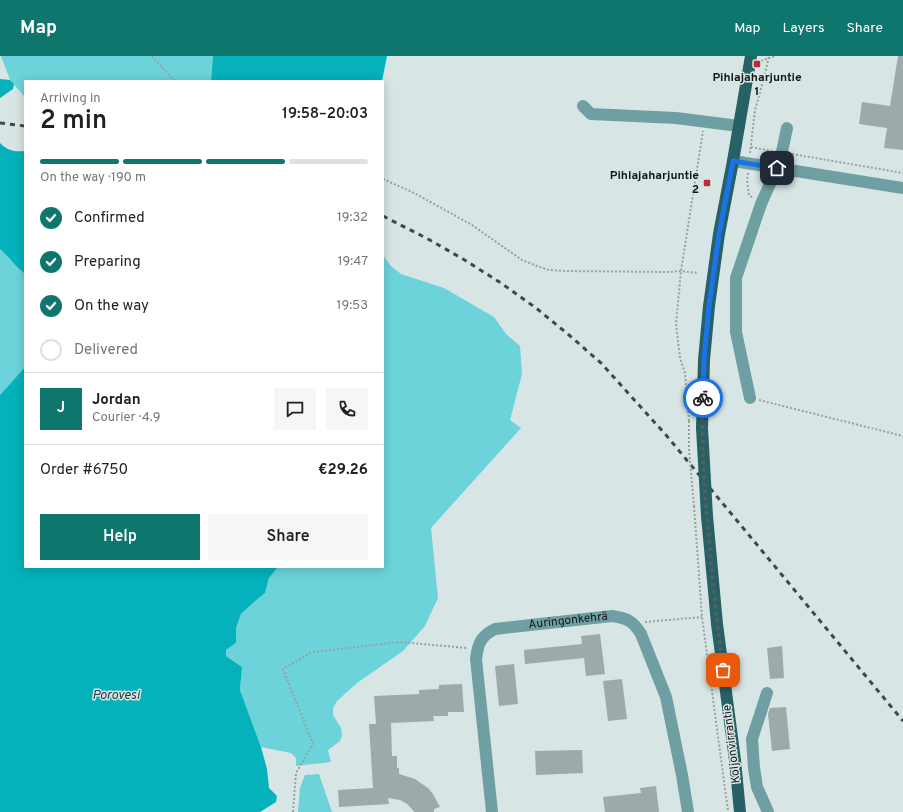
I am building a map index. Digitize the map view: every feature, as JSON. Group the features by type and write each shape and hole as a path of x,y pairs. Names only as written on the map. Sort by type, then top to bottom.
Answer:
{"main road":[{"name":"Koljonvirrantie","path":"740,812 735,760 717,624 707,516 702,428 704,360 709,306 719,234 739,126 754,60"}],"street":[{"path":"583,106 591,114 676,118 739,126"},
{"path":"750,398 736,332 736,278 760,204 777,168 787,128"},
{"path":"733,161 903,188"},
{"name":"Auringonkehrä","path":"477,648 487,633 495,629 612,616 622,617 633,623"},
{"path":"633,623 641,634 666,697 688,812"},
{"path":"477,648 476,659 492,812"},
{"path":"767,693 752,739 757,787 768,812"}],"path":[{"path":"152,56 174,80"},
{"path":"754,60 775,56"},
{"path":"769,57 755,110 751,147 903,173"},
{"path":"705,122 681,271 676,324 680,358 685,373 689,421 689,450 702,617 728,812"},
{"path":"749,164 747,181 749,195 760,204"},
{"path":"384,179 414,193 472,225 522,260 549,270 698,272"},
{"path":"750,398 903,436"},
{"path":"633,623 702,617"},
{"path":"293,812 296,773 313,744 283,669 312,652 400,642 477,648"}],"shaded area":[{"path":"1,56 213,56 211,80 24,80 24,96 10,80"},
{"path":"0,249 24,273 24,368 0,395"},
{"path":"384,256 391,266 401,274 444,288 494,317 506,334 520,346 522,374 510,420 521,428 431,528 438,598 425,626 403,651 357,683 337,701 333,708 333,715 341,728 342,736 340,741 328,750 331,762 296,766 296,758 291,753 261,747 240,690 242,667 226,656 226,650 236,643 236,628 241,614 265,593 269,578 277,568 384,568"},
{"path":"319,774 332,812 298,812 300,788 305,775"}],"water":[{"path":"213,56 387,56 382,80 211,80"},
{"path":"0,79 10,80 14,84 13,89 0,98"},
{"path":"0,143 6,148 12,150 24,151 24,273 0,249"},
{"name":"Porovesi","path":"24,368 24,568 277,568 269,578 265,593 241,614 236,628 236,643 226,650 226,656 242,667 240,690 261,747 267,769 269,788 277,796 276,802 260,812 0,812 0,395"}],"building":[{"path":"898,56 903,56 903,150 884,148 887,128 859,124 862,102 890,106"},
{"path":"600,634 605,674 586,676 584,658 525,664 524,650 582,644 581,636"},
{"path":"782,646 784,678 770,679 767,648"},
{"path":"514,664 518,704 499,706 495,666"},
{"path":"622,679 627,719 608,721 603,681"},
{"path":"462,684 464,712 448,712 448,716 433,716 434,721 391,723 392,756 397,756 397,768 399,768 399,774 415,779 428,788 440,807 434,809 434,812 414,812 407,804 400,800 388,798 389,804 339,807 338,790 373,788 369,724 376,724 374,696 419,694 419,690 439,689 439,685"},
{"path":"786,707 790,749 772,751 768,714 770,708"},
{"path":"582,750 583,773 536,775 535,751"},
{"path":"656,786 659,812 605,812 603,797 641,793 640,788"}],"railway":[{"path":"0,123 24,126"},
{"path":"384,217 428,239 501,283 536,308 601,363 666,435 903,721"}],"way so far":[{"path":"703,398 702,428 707,516 717,624 723,670"}],"place":[{"name":"Pihlajaharjuntie 1","path":"757,64"},
{"name":"Pihlajaharjuntie 2","path":"707,183"}],"route":[{"path":"703,398 704,360 709,306 719,234 733,161 777,168"}]}
